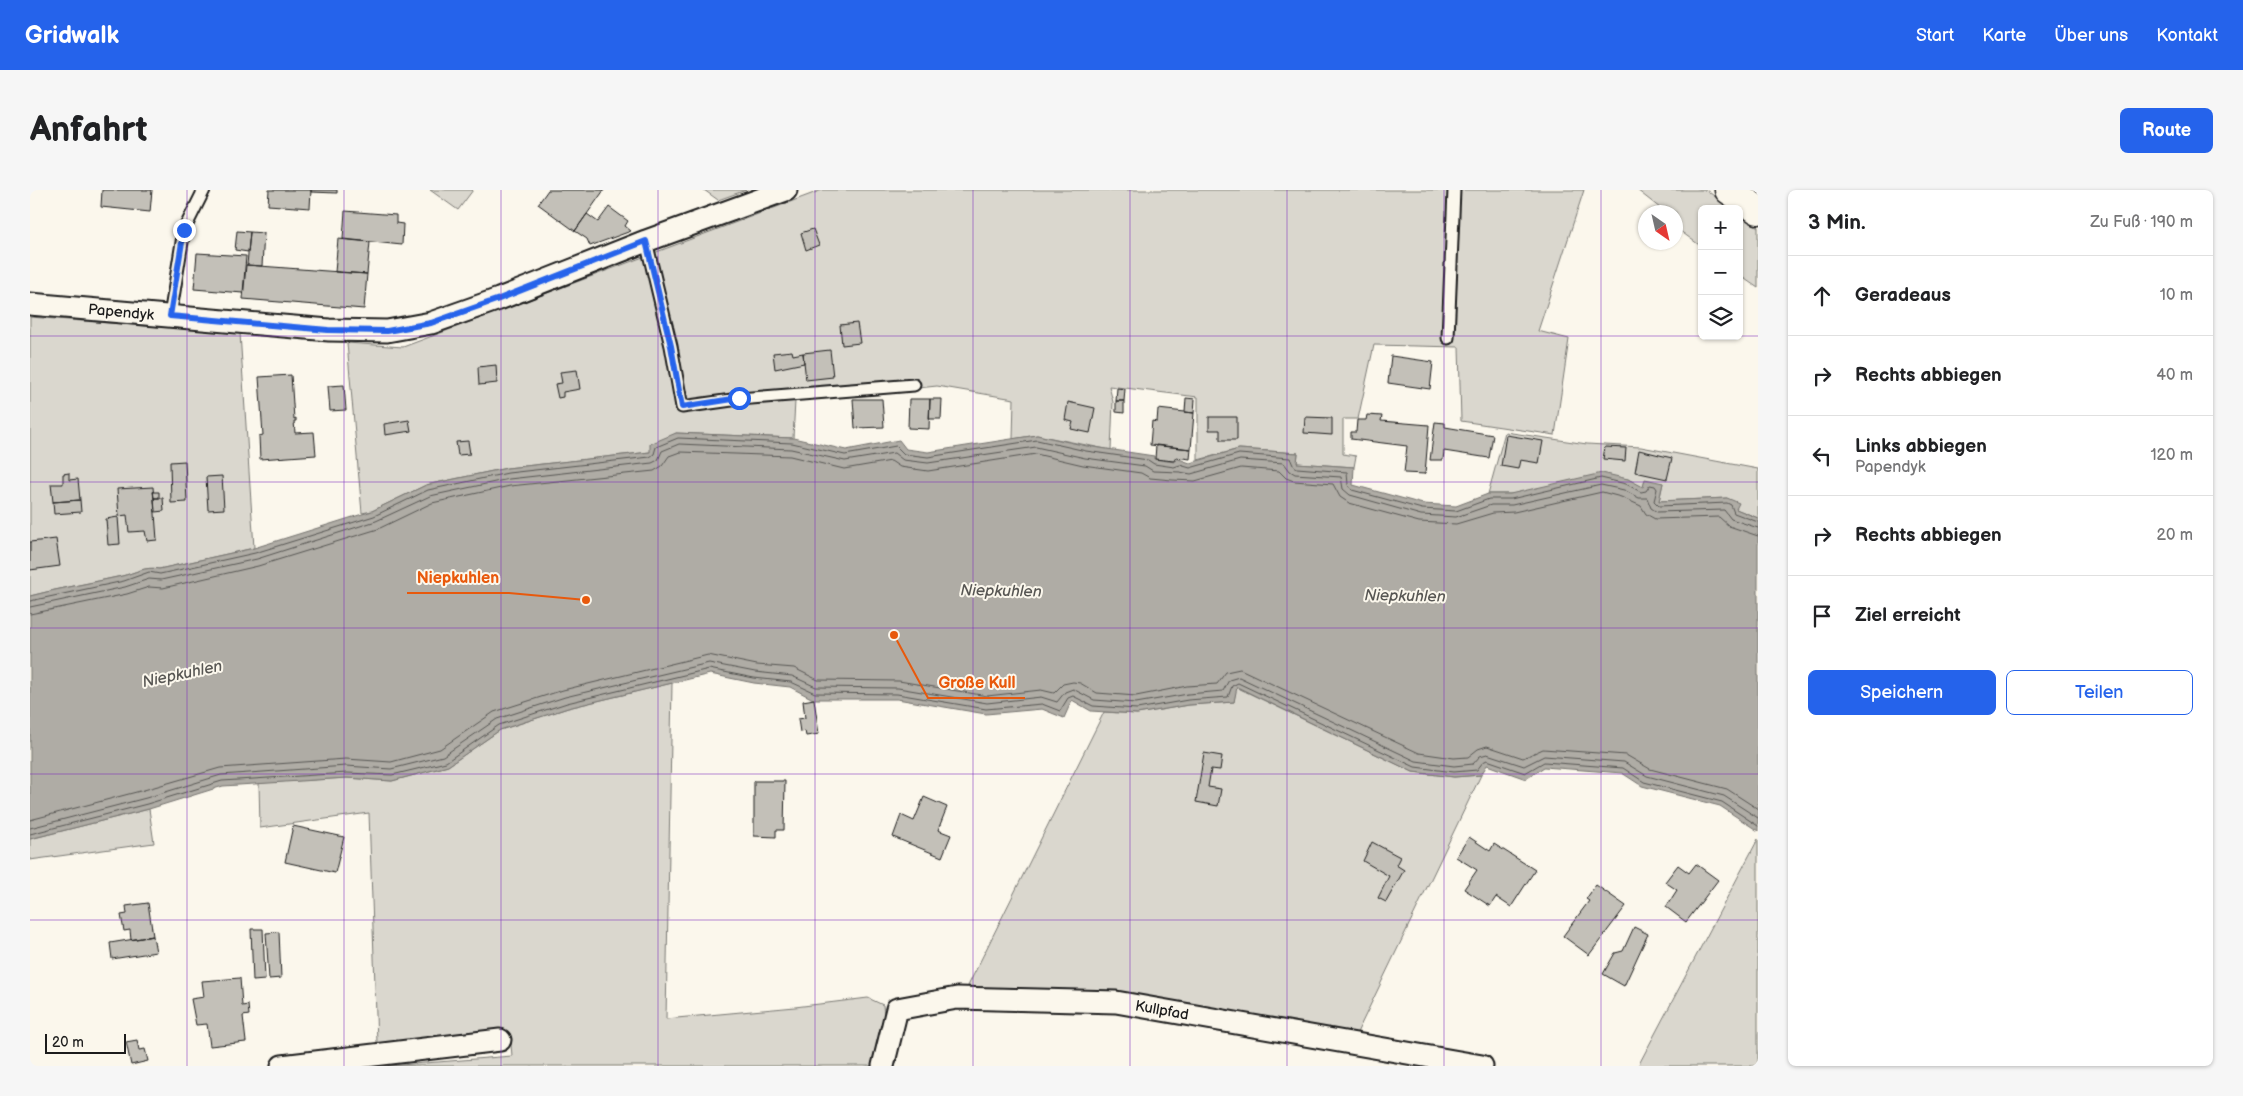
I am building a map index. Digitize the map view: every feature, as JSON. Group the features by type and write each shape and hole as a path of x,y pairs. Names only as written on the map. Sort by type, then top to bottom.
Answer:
{"main road":[{"path":"1729,190 1758,210"}],"street":[{"name":"Papendyk","path":"30,304 328,330 387,331 431,323 499,299 646,241 786,190"},
{"name":"Kullpfad","path":"883,1066 897,1009 956,998 1116,1002 1482,1066"},
{"path":"282,1066 500,1040"}],"lane":[{"path":"170,316 184,230 204,190"},
{"path":"1448,338 1454,190"},
{"path":"646,241 671,346 682,407 739,398 914,385"}],"shaded area":[{"path":"430,190 473,190 458,210"},
{"path":"704,190 746,190 718,200"},
{"path":"822,190 1584,190 1538,331 1569,339 1555,435 1461,421 1459,347 1374,345 1358,419 1343,419 1343,454 1356,456 1354,467 1297,463 1298,453 1239,449 1198,460 1198,397 1109,386 1113,402 1111,450 1037,435 1013,439 1014,399 937,386 795,401 793,438 676,433 650,452 507,468 426,485 372,511 362,513 347,343 403,347"},
{"path":"1637,190 1706,190 1727,205 1698,205 1698,244 1683,233 1683,205 1656,205"},
{"path":"1743,217 1758,227 1758,288 1743,278"},
{"path":"30,317 240,333 254,548 159,569 145,569 122,576 30,596"},
{"path":"1505,432 1587,444 1641,447 1758,469 1758,518 1736,509 1727,498 1659,501 1663,483 1643,488 1628,479 1510,494 1488,494"},
{"path":"672,683 666,1019 868,998 883,1005 884,1017 871,1066 388,1066 512,1056 510,1033 377,1043 369,813 260,828 259,783 347,778 392,781 448,766 500,730 568,708"},
{"path":"1236,687 1413,772 1454,777 1481,775 1355,1037 966,990 1104,712 1137,714 1189,705 1234,702"},
{"path":"149,809 154,843 30,860 30,839"},
{"path":"1758,839 1758,1066 1638,1066"}],"water":[{"path":"676,433 793,438 846,450 899,440 906,449 928,452 1037,435 1087,446 1154,456 1154,459 1175,462 1176,458 1190,463 1239,449 1298,453 1297,463 1354,467 1353,485 1423,504 1456,506 1488,494 1510,494 1602,473 1628,479 1643,487 1645,479 1663,483 1659,501 1727,498 1739,503 1736,509 1758,518 1758,831 1720,806 1642,786 1622,773 1544,767 1526,779 1487,765 1481,775 1454,777 1413,772 1237,687 1234,702 1189,705 1137,714 1091,711 1072,700 1064,718 1042,709 986,714 897,699 813,699 790,687 754,683 710,674 568,708 500,730 448,766 392,781 347,778 223,786 149,809 30,839 30,596 122,576 145,569 159,569 254,548 372,511 426,485 507,468 650,452 650,444"}],"building":[{"path":"102,190 152,190 150,212 101,207"},
{"path":"269,190 311,190 310,208 268,205"},
{"path":"311,190 337,190 337,193 311,192"},
{"path":"548,190 604,190 575,231 538,204"},
{"path":"609,207 628,221 625,226 631,231 590,246 587,239 575,231 587,214 598,222"},
{"path":"345,211 396,215 396,223 403,224 402,245 343,239"},
{"path":"813,229 819,245 806,250 801,233"},
{"path":"237,231 250,232 248,252 235,250"},
{"path":"250,232 264,233 262,266 247,265"},
{"path":"338,239 370,242 367,274 335,272"},
{"path":"197,253 246,256 243,293 194,289"},
{"path":"246,265 367,274 364,309 243,299"},
{"path":"857,323 860,343 842,345 840,325"},
{"path":"830,350 833,377 806,380 803,353"},
{"path":"792,351 793,355 803,353 804,363 775,369 773,353"},
{"path":"1391,356 1433,362 1430,389 1388,383"},
{"path":"496,365 497,383 479,385 478,367"},
{"path":"577,370 580,389 563,392 563,397 558,398 555,384 562,383 560,372"},
{"path":"291,375 294,419 296,418 296,421 294,421 295,433 314,432 316,455 260,459 259,436 263,435 259,377"},
{"path":"344,385 346,410 330,411 328,386"},
{"path":"1117,388 1125,389 1124,401 1116,401"},
{"path":"1186,398 1195,399 1194,413 1185,412"},
{"path":"853,399 882,399 884,427 855,428"},
{"path":"909,399 930,399 929,429 908,428"},
{"path":"930,399 942,399 941,419 929,419"},
{"path":"1116,401 1124,401 1124,413 1116,412"},
{"path":"1068,402 1095,408 1090,433 1071,429 1073,422 1065,420"},
{"path":"1158,409 1194,413 1191,449 1150,445 1152,421 1157,422"},
{"path":"1367,415 1382,416 1381,421 1429,425 1425,474 1404,473 1407,446 1351,439 1351,432 1356,432 1357,420 1366,420"},
{"path":"1209,417 1237,417 1237,440 1220,440 1220,430 1209,430"},
{"path":"1305,417 1332,418 1332,435 1304,433"},
{"path":"409,420 411,431 385,435 384,424"},
{"path":"1435,422 1445,423 1445,427 1493,435 1489,458 1444,451 1443,460 1430,460"},
{"path":"1506,435 1543,441 1539,463 1520,460 1518,469 1501,466"},
{"path":"468,441 470,454 458,455 456,442"},
{"path":"1156,445 1191,449 1190,459 1176,457 1174,461 1155,459"},
{"path":"1605,447 1626,448 1625,461 1603,459"},
{"path":"1639,450 1672,458 1667,479 1635,472"},
{"path":"185,461 187,502 171,503 170,462"},
{"path":"69,473 69,480 78,479 80,500 53,502 51,484 63,484 63,474"},
{"path":"222,476 224,509 208,510 206,477"},
{"path":"153,487 157,540 147,541 145,531 129,532 127,515 119,516 117,489"},
{"path":"153,492 159,492 159,498 154,498"},
{"path":"154,498 163,498 164,511 155,512"},
{"path":"80,500 81,512 54,514 53,502"},
{"path":"118,517 120,544 108,545 106,519"},
{"path":"56,539 60,566 30,570 30,542"},
{"path":"814,699 819,734 806,736 805,731 800,732 798,719 805,718 803,701"},
{"path":"1204,753 1222,756 1220,770 1211,769 1208,787 1221,789 1218,806 1196,802"},
{"path":"754,781 785,781 784,830 776,830 776,837 754,836"},
{"path":"924,797 947,807 938,830 951,835 942,857 893,837 901,815 914,821"},
{"path":"293,826 344,837 335,873 285,862"},
{"path":"1469,837 1490,851 1494,844 1535,870 1511,907 1496,897 1490,906 1464,889 1477,870 1456,857"},
{"path":"1372,842 1400,857 1396,865 1404,870 1386,902 1378,898 1389,876 1363,861"},
{"path":"1696,864 1718,880 1686,922 1666,907 1677,890 1665,882 1678,865 1689,873"},
{"path":"1596,885 1626,906 1589,955 1563,936 1589,901 1586,899"},
{"path":"148,903 153,936 131,940 130,930 124,931 121,915 127,914 126,906"},
{"path":"1634,927 1648,934 1624,986 1603,974 1615,953 1623,951"},
{"path":"251,929 263,929 265,980 253,981"},
{"path":"279,932 281,978 269,979 266,933"},
{"path":"153,936 156,952 112,959 110,943"},
{"path":"240,978 242,1006 248,1005 249,1015 243,1016 246,1042 210,1046 207,1024 196,1025 191,999 204,997 202,981"},
{"path":"137,1040 139,1050 145,1049 148,1061 131,1065 126,1042"}],"place":[{"name":"Niepkuhlen","path":"586,600"},
{"name":"Große Kull","path":"894,635"}],"route":[{"path":"184,230 170,316 328,330 387,331 431,323 499,299 646,241 671,346 682,407 739,398"}]}
